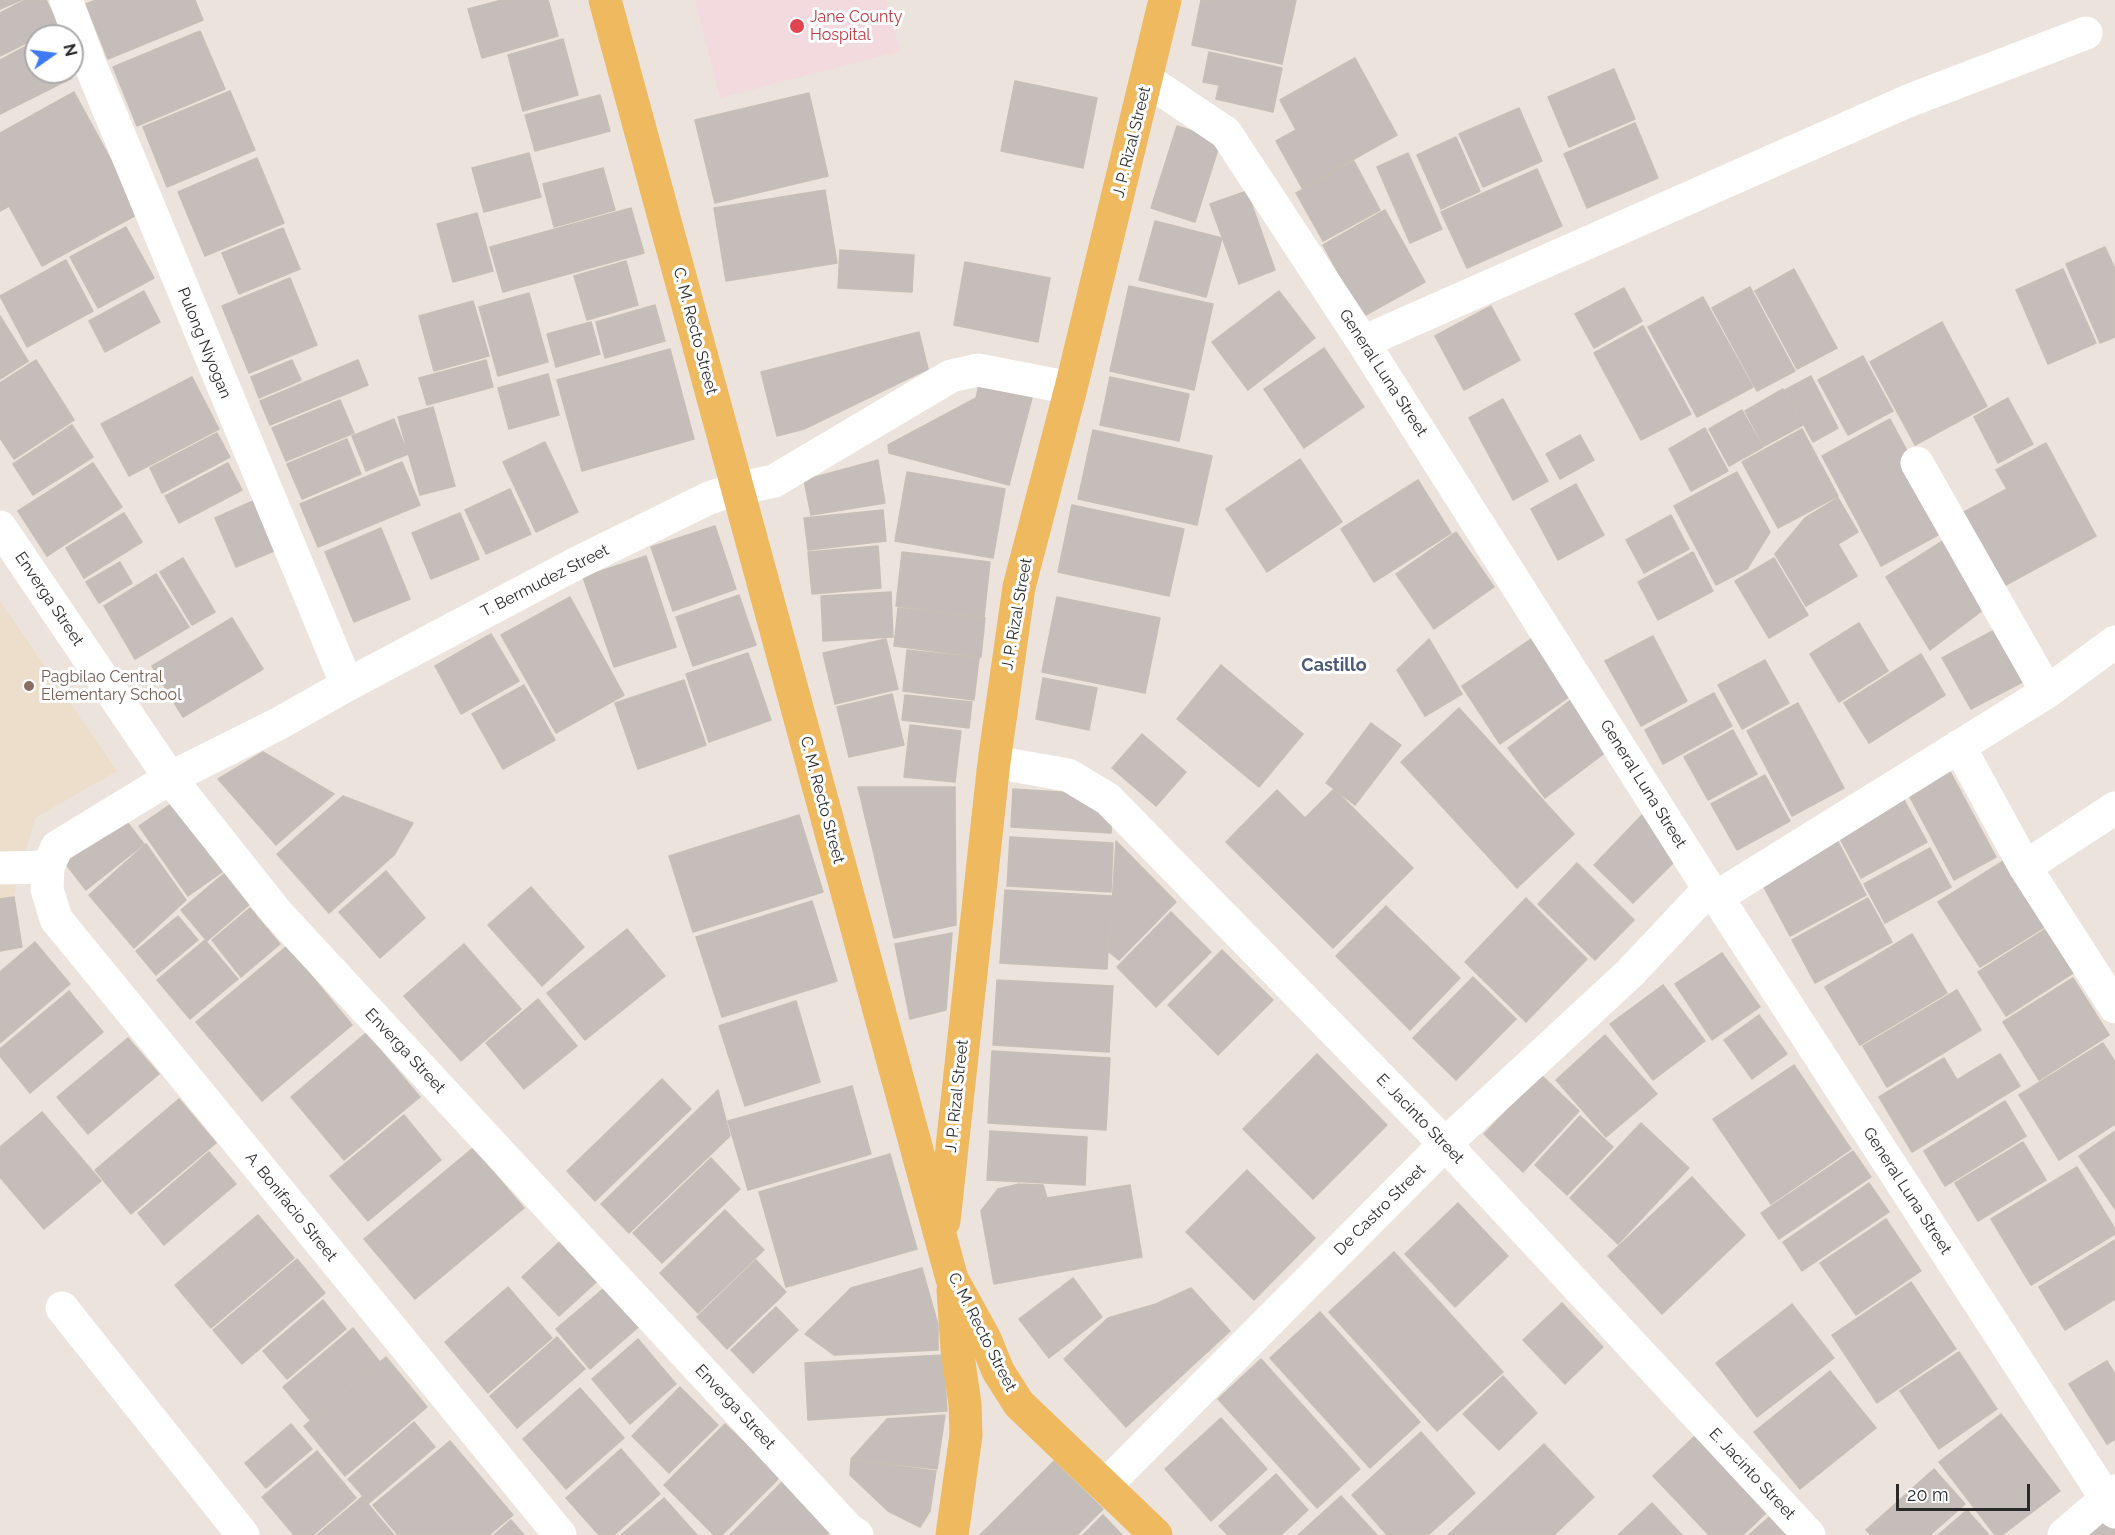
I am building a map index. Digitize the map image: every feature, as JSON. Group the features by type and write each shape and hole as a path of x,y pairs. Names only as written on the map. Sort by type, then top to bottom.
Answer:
{"main road":[{"name":"C. M. Recto Street","path":"606,0 952,1279 986,1339 998,1371 1019,1404 1156,1535"},
{"name":"J. P. Rizal Street","path":"942,1240 994,762 1019,587 1071,388 1165,0"},
{"path":"952,1279 966,1435 952,1535"}],"street":[{"name":"Pulong Niyogan","path":"66,0 204,342 347,685"},
{"path":"1363,342 1908,101 2086,33"},
{"name":"General Luna Street","path":"1147,80 1226,133 1363,342 1713,893 2112,1501"},
{"name":"T. Bermudez Street","path":"48,867 57,847 170,778 278,724 579,562 709,498 774,481 951,376 978,370 1071,388"},
{"path":"1917,463 2047,692"},
{"name":"Enverga Street","path":"0,527 170,778 277,913 849,1530 857,1535"},
{"name":"De Castro Street","path":"1106,1486 1445,1144 1713,893 2047,692 2115,642"},
{"path":"1959,746 2025,867 2110,989"},
{"name":"E. Jacinto Street","path":"994,762 1068,774 1108,799 1445,1144 1809,1535"},
{"path":"2025,867 2115,808"},
{"path":"0,868 48,867"},
{"name":"A. Bonifacio Street","path":"48,867 47,889 56,919 560,1535"},
{"path":"62,1308 243,1535"},
{"path":"2064,1535 2112,1501"}],"shaded area":[{"name":"Jane County Hospital","path":"695,0 886,0 900,51 720,98"},
{"name":"Pagbilao Central Elementary School","path":"0,601 117,771 35,818 7,919 0,923"}],"building":[{"path":"0,0 21,0 0,9"},
{"path":"25,0 46,0 58,24 24,24 24,44 0,56 0,13"},
{"path":"96,0 195,0 203,20 108,59 86,4"},
{"path":"502,0 548,0 558,36 482,58 468,9"},
{"path":"1201,0 1296,0 1282,64 1192,45"},
{"path":"200,31 225,89 137,126 113,67"},
{"path":"563,39 578,95 523,111 508,55"},
{"path":"24,47 24,84 60,84 0,114 0,60"},
{"path":"1209,52 1282,68 1273,112 1216,99 1219,85 1203,82"},
{"path":"1355,58 1397,135 1302,188 1276,141 1296,130 1280,100"},
{"path":"1614,69 1635,119 1569,147 1548,97"},
{"path":"1015,81 1097,98 1083,168 1001,151"},
{"path":"230,91 255,150 167,187 143,127"},
{"path":"74,92 140,213 42,266 9,206 0,211 0,133"},
{"path":"809,93 828,176 715,203 695,120"},
{"path":"600,95 610,131 535,151 525,115"},
{"path":"1519,108 1542,161 1483,187 1459,134"},
{"path":"1635,123 1658,178 1587,208 1564,154"},
{"path":"1177,126 1221,140 1195,222 1151,208"},
{"path":"1456,137 1480,191 1441,209 1417,155"},
{"path":"529,153 541,197 484,212 472,168"},
{"path":"1408,153 1442,229 1410,243 1377,167"},
{"path":"257,158 284,223 205,256 178,192"},
{"path":"1354,161 1380,210 1323,241 1296,193"},
{"path":"603,168 615,210 554,227 543,184"},
{"path":"1537,169 1562,226 1467,268 1441,212"},
{"path":"825,190 837,263 726,281 714,208"},
{"path":"1247,191 1275,270 1239,284 1210,204"},
{"path":"631,208 644,253 503,292 490,247"},
{"path":"1385,210 1425,282 1362,317 1323,245"},
{"path":"477,213 493,271 453,282 437,224"},
{"path":"1155,221 1222,238 1206,297 1139,280"},
{"path":"126,227 154,278 98,308 70,257"},
{"path":"283,228 300,269 239,294 222,253"},
{"path":"2105,247 2115,269 2115,337 2100,343 2066,264"},
{"path":"840,250 914,255 912,292 838,288"},
{"path":"66,260 93,311 27,347 0,296"},
{"path":"626,261 638,305 587,320 574,276"},
{"path":"965,262 1050,278 1038,342 954,325"},
{"path":"1794,269 1837,348 1797,369 1755,291"},
{"path":"2063,269 2096,343 2048,364 2016,290"},
{"path":"290,278 317,345 249,373 222,306"},
{"path":"1129,286 1213,304 1194,390 1110,371"},
{"path":"1750,287 1795,371 1757,391 1712,308"},
{"path":"1624,288 1642,321 1594,348 1575,314"},
{"path":"144,291 160,322 105,352 89,321"},
{"path":"1279,291 1315,338 1248,390 1212,342"},
{"path":"529,293 548,362 498,376 479,307"},
{"path":"1703,297 1753,387 1697,417 1648,327"},
{"path":"473,301 489,356 434,371 419,316"},
{"path":"655,305 665,341 605,358 596,322"},
{"path":"1491,306 1520,360 1464,390 1435,336"},
{"path":"0,316 28,361 0,379"},
{"path":"591,322 600,354 556,367 547,334"},
{"path":"1942,322 1987,406 1915,445 1870,362"},
{"path":"1643,326 1691,414 1641,440 1594,353"},
{"path":"919,332 928,369 804,429 777,436 761,372"},
{"path":"1324,348 1364,407 1304,448 1264,389"},
{"path":"670,349 694,439 582,471 557,380"},
{"path":"1863,356 1893,411 1848,435 1818,380"},
{"path":"36,360 74,420 14,459 0,438 0,383"},
{"path":"292,360 301,380 259,398 251,377"},
{"path":"358,360 368,385 270,425 260,401"},
{"path":"486,360 493,387 427,405 419,378"},
{"path":"548,374 559,415 509,429 498,388"},
{"path":"1811,376 1838,428 1813,442 1785,390"},
{"path":"192,377 219,429 129,476 101,424"},
{"path":"1110,377 1189,394 1179,441 1100,425"},
{"path":"980,381 1033,394 1009,485 889,453 888,445 976,398"},
{"path":"1783,389 1803,425 1764,446 1745,411"},
{"path":"2008,398 2033,444 1998,463 1974,417"},
{"path":"1503,399 1548,481 1513,500 1469,418"},
{"path":"340,400 354,433 286,461 272,428"},
{"path":"433,407 455,486 420,495 398,417"},
{"path":"1742,410 1763,447 1729,466 1709,429"},
{"path":"394,419 408,454 366,471 352,436"},
{"path":"1890,419 1949,529 1881,566 1822,456"},
{"path":"72,425 93,457 33,495 13,464"},
{"path":"1705,428 1728,471 1691,491 1669,449"},
{"path":"1802,429 1838,496 1778,528 1742,462"},
{"path":"1093,430 1212,456 1197,525 1078,499"},
{"path":"217,433 230,457 162,493 150,468"},
{"path":"1580,435 1594,460 1560,479 1546,454"},
{"path":"347,439 361,474 302,499 287,464"},
{"path":"545,442 578,512 536,532 503,462"},
{"path":"2046,443 2096,536 2004,586 1964,512 2007,489 1996,470"},
{"path":"1300,459 1342,522 1267,572 1226,509"},
{"path":"878,460 885,503 811,515 804,480"},
{"path":"402,462 420,505 318,547 300,504"},
{"path":"93,463 122,507 47,556 18,511"},
{"path":"228,463 242,490 179,523 165,496"},
{"path":"907,472 1005,489 993,558 895,541"},
{"path":"1737,472 1770,532 1747,569 1716,585 1674,506"},
{"path":"1418,480 1451,533 1374,582 1341,529"},
{"path":"1576,484 1604,535 1558,560 1531,509"},
{"path":"510,489 531,534 486,554 465,510"},
{"path":"1838,498 1858,532 1838,544 1857,576 1806,606 1775,554 1805,518"},
{"path":"253,501 274,551 236,567 215,518"},
{"path":"1072,505 1184,529 1169,596 1058,572"},
{"path":"883,510 886,541 808,550 804,518"},
{"path":"124,513 142,542 84,578 66,548"},
{"path":"460,513 479,559 431,579 412,533"},
{"path":"1671,515 1689,549 1644,573 1626,540"},
{"path":"715,526 736,589 673,611 651,547"},
{"path":"381,528 410,599 354,622 325,552"},
{"path":"1456,532 1494,587 1434,629 1396,574"},
{"path":"1949,537 1991,604 1930,650 1886,577"},
{"path":"878,546 881,588 812,594 808,552"},
{"path":"902,552 990,562 984,617 896,606"},
{"path":"1693,552 1713,591 1658,620 1638,582"},
{"path":"646,556 676,647 614,667 583,577"},
{"path":"183,558 215,612 192,625 160,572"},
{"path":"1774,558 1808,615 1769,638 1735,581"},
{"path":"120,562 132,583 99,603 86,582"},
{"path":"156,574 189,627 135,659 104,606"},
{"path":"891,592 893,637 823,641 821,596"},
{"path":"739,595 756,645 693,666 676,617"},
{"path":"570,597 624,695 556,733 501,635"},
{"path":"1057,597 1160,618 1145,693 1042,672"},
{"path":"898,608 985,618 981,657 894,646"},
{"path":"232,618 263,669 183,717 152,666"},
{"path":"1859,623 1888,671 1839,702 1810,654"},
{"path":"2000,627 2028,679 1971,709 1942,658"},
{"path":"491,634 519,681 461,714 435,666"},
{"path":"1653,636 1687,701 1641,726 1605,661"},
{"path":"1534,637 1572,695 1500,744 1462,686"},
{"path":"886,639 898,689 835,704 823,653"},
{"path":"1429,639 1462,694 1425,716 1397,670"},
{"path":"907,650 979,658 974,700 903,691"},
{"path":"748,653 771,720 709,742 686,674"},
{"path":"1921,654 1945,695 1869,743 1844,703"},
{"path":"1765,660 1789,703 1742,729 1718,685"},
{"path":"1221,665 1303,734 1259,787 1177,719"},
{"path":"1043,678 1097,688 1089,730 1036,719"},
{"path":"684,680 706,745 638,769 615,703"},
{"path":"524,685 555,740 503,769 472,714"},
{"path":"1714,693 1732,726 1663,764 1645,730"},
{"path":"892,694 904,745 849,757 837,707"},
{"path":"905,695 972,702 969,728 902,720"},
{"path":"1572,699 1610,749 1545,798 1508,748"},
{"path":"1798,703 1844,788 1792,816 1747,731"},
{"path":"1459,708 1574,834 1517,888 1401,762"},
{"path":"1371,723 1401,745 1355,805 1326,783"},
{"path":"910,725 961,731 955,782 904,777"},
{"path":"1733,730 1757,774 1708,800 1684,757"},
{"path":"1142,734 1186,772 1156,806 1112,768"},
{"path":"263,752 334,794 276,845 218,779"},
{"path":"1946,764 1996,857 1954,880 1904,786"},
{"path":"1765,775 1790,821 1737,850 1711,804"},
{"path":"858,787 955,787 956,925 894,938"},
{"path":"1013,789 1076,793 1112,809 1111,833 1011,827"},
{"path":"1334,789 1413,868 1333,948 1226,842 1277,790 1305,818"},
{"path":"343,796 413,823 394,855 329,913 277,854"},
{"path":"1903,798 1927,842 1861,878 1837,833"},
{"path":"174,802 222,872 188,896 139,826"},
{"path":"1643,814 1683,853 1633,903 1594,865"},
{"path":"799,815 823,892 693,932 669,856"},
{"path":"123,817 144,844 86,890 65,863"},
{"path":"1010,837 1113,843 1111,892 1007,886"},
{"path":"1836,838 1866,895 1790,936 1760,880"},
{"path":"1116,841 1176,902 1119,960 1109,952"},
{"path":"146,844 186,900 134,948 89,895"},
{"path":"1930,848 1951,887 1885,923 1864,884"},
{"path":"2005,860 2046,926 1980,967 1938,902"},
{"path":"1577,863 1634,920 1595,960 1538,904"},
{"path":"386,871 425,918 380,958 339,912"},
{"path":"226,872 251,903 207,941 181,910"},
{"path":"531,887 584,947 542,986 488,925"},
{"path":"1005,890 1111,896 1107,969 1000,963"},
{"path":"14,897 22,947 0,951 0,899"},
{"path":"1526,898 1587,959 1526,1022 1465,962"},
{"path":"1868,898 1892,942 1815,983 1792,940"},
{"path":"812,901 837,981 722,1017 696,937"},
{"path":"1386,906 1460,978 1410,1030 1336,956"},
{"path":"250,908 280,944 241,977 212,940"},
{"path":"1171,912 1211,952 1156,1007 1117,967"},
{"path":"178,916 198,940 156,975 136,951"},
{"path":"627,929 665,976 585,1040 547,993"},
{"path":"2046,929 2073,973 2006,1016 1978,972"},
{"path":"952,933 946,1010 910,1019 895,944"},
{"path":"1912,934 1947,993 1860,1045 1825,987"},
{"path":"205,940 238,979 190,1019 157,980"},
{"path":"35,942 70,984 0,1043 0,972"},
{"path":"464,944 521,1009 461,1061 404,996"},
{"path":"287,946 352,1025 262,1101 196,1022"},
{"path":"1222,950 1273,1000 1218,1055 1168,1005"},
{"path":"1722,953 1760,1007 1712,1040 1675,984"},
{"path":"1473,977 1516,1019 1456,1080 1413,1038"},
{"path":"2073,978 2109,1035 2039,1080 2003,1022"},
{"path":"997,980 1113,986 1109,1052 993,1045"},
{"path":"1663,985 1705,1041 1653,1080 1610,1024"},
{"path":"1957,990 1981,1030 1887,1087 1863,1046"},
{"path":"69,991 103,1032 30,1093 0,1056 0,1049"},
{"path":"538,999 577,1046 524,1089 486,1043"},
{"path":"796,1001 820,1082 745,1106 719,1026"},
{"path":"1759,1015 1787,1054 1752,1079 1724,1040"},
{"path":"366,1033 420,1097 344,1160 291,1097"},
{"path":"1605,1035 1657,1094 1606,1137 1556,1080"},
{"path":"128,1038 159,1074 88,1134 57,1097"},
{"path":"2103,1043 2115,1062 2115,1124 2059,1160 2019,1095"},
{"path":"992,1051 1110,1058 1106,1130 988,1123"},
{"path":"1317,1054 1387,1125 1313,1199 1243,1129"},
{"path":"2000,1054 2020,1086 1912,1152 1879,1097 1944,1058 1957,1080"},
{"path":"1794,1065 1851,1149 1771,1204 1713,1119"},
{"path":"1541,1075 1579,1111 1523,1172 1484,1134"},
{"path":"662,1079 691,1109 595,1201 567,1171"},
{"path":"852,1086 871,1154 748,1190 728,1121"},
{"path":"718,1090 730,1136 629,1233 601,1204"},
{"path":"179,1099 216,1143 131,1214 95,1170"},
{"path":"2005,1101 2026,1136 1945,1186 1924,1151"},
{"path":"42,1112 101,1181 44,1229 0,1177 0,1147"},
{"path":"404,1115 441,1160 368,1221 330,1176"},
{"path":"1580,1116 1613,1147 1567,1195 1535,1165"},
{"path":"1641,1123 1689,1168 1618,1244 1570,1198"},
{"path":"990,1131 1087,1137 1085,1185 987,1180"},
{"path":"2115,1131 2115,1209 2079,1156"},
{"path":"2023,1142 2046,1180 1978,1221 1955,1183"},
{"path":"473,1148 524,1208 415,1299 364,1239"},
{"path":"1853,1151 1871,1177 1779,1239 1761,1213"},
{"path":"209,1152 236,1184 164,1245 138,1213"},
{"path":"890,1154 917,1249 786,1287 759,1192"},
{"path":"711,1158 740,1189 662,1263 633,1233"},
{"path":"2077,1167 2115,1229 2115,1234 2031,1285 1991,1219"},
{"path":"1247,1170 1315,1238 1254,1300 1186,1232"},
{"path":"1692,1177 1745,1235 1662,1314 1608,1256"},
{"path":"1869,1183 1889,1212 1802,1271 1783,1242"},
{"path":"1019,1184 1043,1185 1047,1198 1130,1185 1142,1257 994,1284 981,1211 998,1189"},
{"path":"1458,1203 1508,1256 1455,1307 1405,1254"},
{"path":"725,1210 764,1250 698,1313 660,1273"},
{"path":"258,1215 294,1258 211,1328 175,1285"},
{"path":"1886,1219 1921,1271 1856,1315 1820,1263"},
{"path":"568,1234 605,1274 559,1316 522,1277"},
{"path":"2115,1240 2115,1299 2065,1330 2039,1287"},
{"path":"1394,1252 1503,1372 1437,1431 1329,1312"},
{"path":"297,1259 325,1293 242,1364 213,1330"},
{"path":"756,1260 786,1292 727,1349 697,1317"},
{"path":"922,1268 938,1325 938,1350 834,1355 805,1334 851,1288"},
{"path":"1073,1278 1102,1317 1049,1358 1019,1319"},
{"path":"1911,1282 1956,1349 1877,1403 1832,1335"},
{"path":"609,1284 643,1323 590,1369 556,1329"},
{"path":"508,1287 552,1338 488,1393 445,1342"},
{"path":"1191,1288 1230,1331 1126,1427 1064,1359 1108,1318 1156,1304"},
{"path":"323,1300 346,1329 287,1379 263,1351"},
{"path":"1562,1303 1603,1347 1565,1384 1523,1340"},
{"path":"1792,1304 1834,1358 1757,1417 1716,1363"},
{"path":"776,1307 798,1330 753,1373 731,1350"},
{"path":"1320,1312 1420,1422 1370,1468 1270,1358"},
{"path":"353,1328 379,1361 310,1420 283,1387"},
{"path":"557,1337 585,1369 517,1428 490,1396"},
{"path":"638,1339 676,1384 630,1424 592,1379"},
{"path":"1959,1352 1997,1409 1939,1449 1900,1391"},
{"path":"943,1355 947,1411 808,1420 805,1363"},
{"path":"386,1357 427,1407 345,1476 304,1426"},
{"path":"1261,1359 1360,1469 1317,1508 1218,1399"},
{"path":"2107,1361 2115,1374 2115,1439 2107,1444 2069,1384"},
{"path":"1830,1371 1876,1428 1800,1489 1754,1432"},
{"path":"1503,1376 1537,1413 1499,1450 1463,1414"},
{"path":"680,1387 718,1425 669,1473 632,1436"},
{"path":"580,1388 624,1438 566,1489 523,1439"},
{"path":"2001,1414 2060,1491 2002,1535 1995,1535 1939,1462"},
{"path":"945,1415 937,1469 851,1459 887,1419"},
{"path":"1221,1418 1267,1469 1211,1521 1165,1469"},
{"path":"414,1422 435,1447 369,1503 348,1479"},
{"path":"291,1424 312,1449 266,1488 245,1463"},
{"path":"725,1424 780,1477 722,1535 714,1535 664,1485"},
{"path":"1421,1432 1475,1493 1428,1535 1387,1535 1352,1495"},
{"path":"1697,1434 1769,1510 1743,1535 1709,1535 1653,1476"},
{"path":"450,1441 513,1515 489,1535 398,1535 373,1505"},
{"path":"1544,1444 1594,1497 1554,1535 1448,1535"},
{"path":"621,1449 660,1494 614,1535 599,1535 566,1498"},
{"path":"317,1451 356,1498 313,1535 294,1535 262,1497"},
{"path":"851,1460 936,1471 930,1511 920,1527 888,1511 850,1475"},
{"path":"1054,1461 1103,1509 1077,1535 980,1535"},
{"path":"1934,1469 1965,1504 1930,1535 1871,1535 1866,1530"},
{"path":"1276,1474 1308,1510 1281,1535 1228,1535 1219,1526"},
{"path":"784,1480 833,1529 827,1535 730,1535"},
{"path":"1341,1496 1377,1535 1298,1535"},
{"path":"362,1497 394,1535 317,1535"},
{"path":"664,1498 697,1535 621,1535"},
{"path":"1652,1503 1682,1535 1618,1535"},
{"path":"1967,1510 1989,1535 1938,1535"},
{"path":"1103,1515 1122,1535 1083,1535"},
{"path":"1769,1517 1786,1535 1749,1535"},
{"path":"2108,1519 2115,1528 2115,1535 2088,1535"},
{"path":"511,1520 524,1535 494,1535"}],"place":[{"name":"Jane County Hospital","path":"797,26"},
{"name":"Pagbilao Central Elementary School","path":"29,686"}],"district":[{"name":"Castillo","path":"1334,666"}]}
